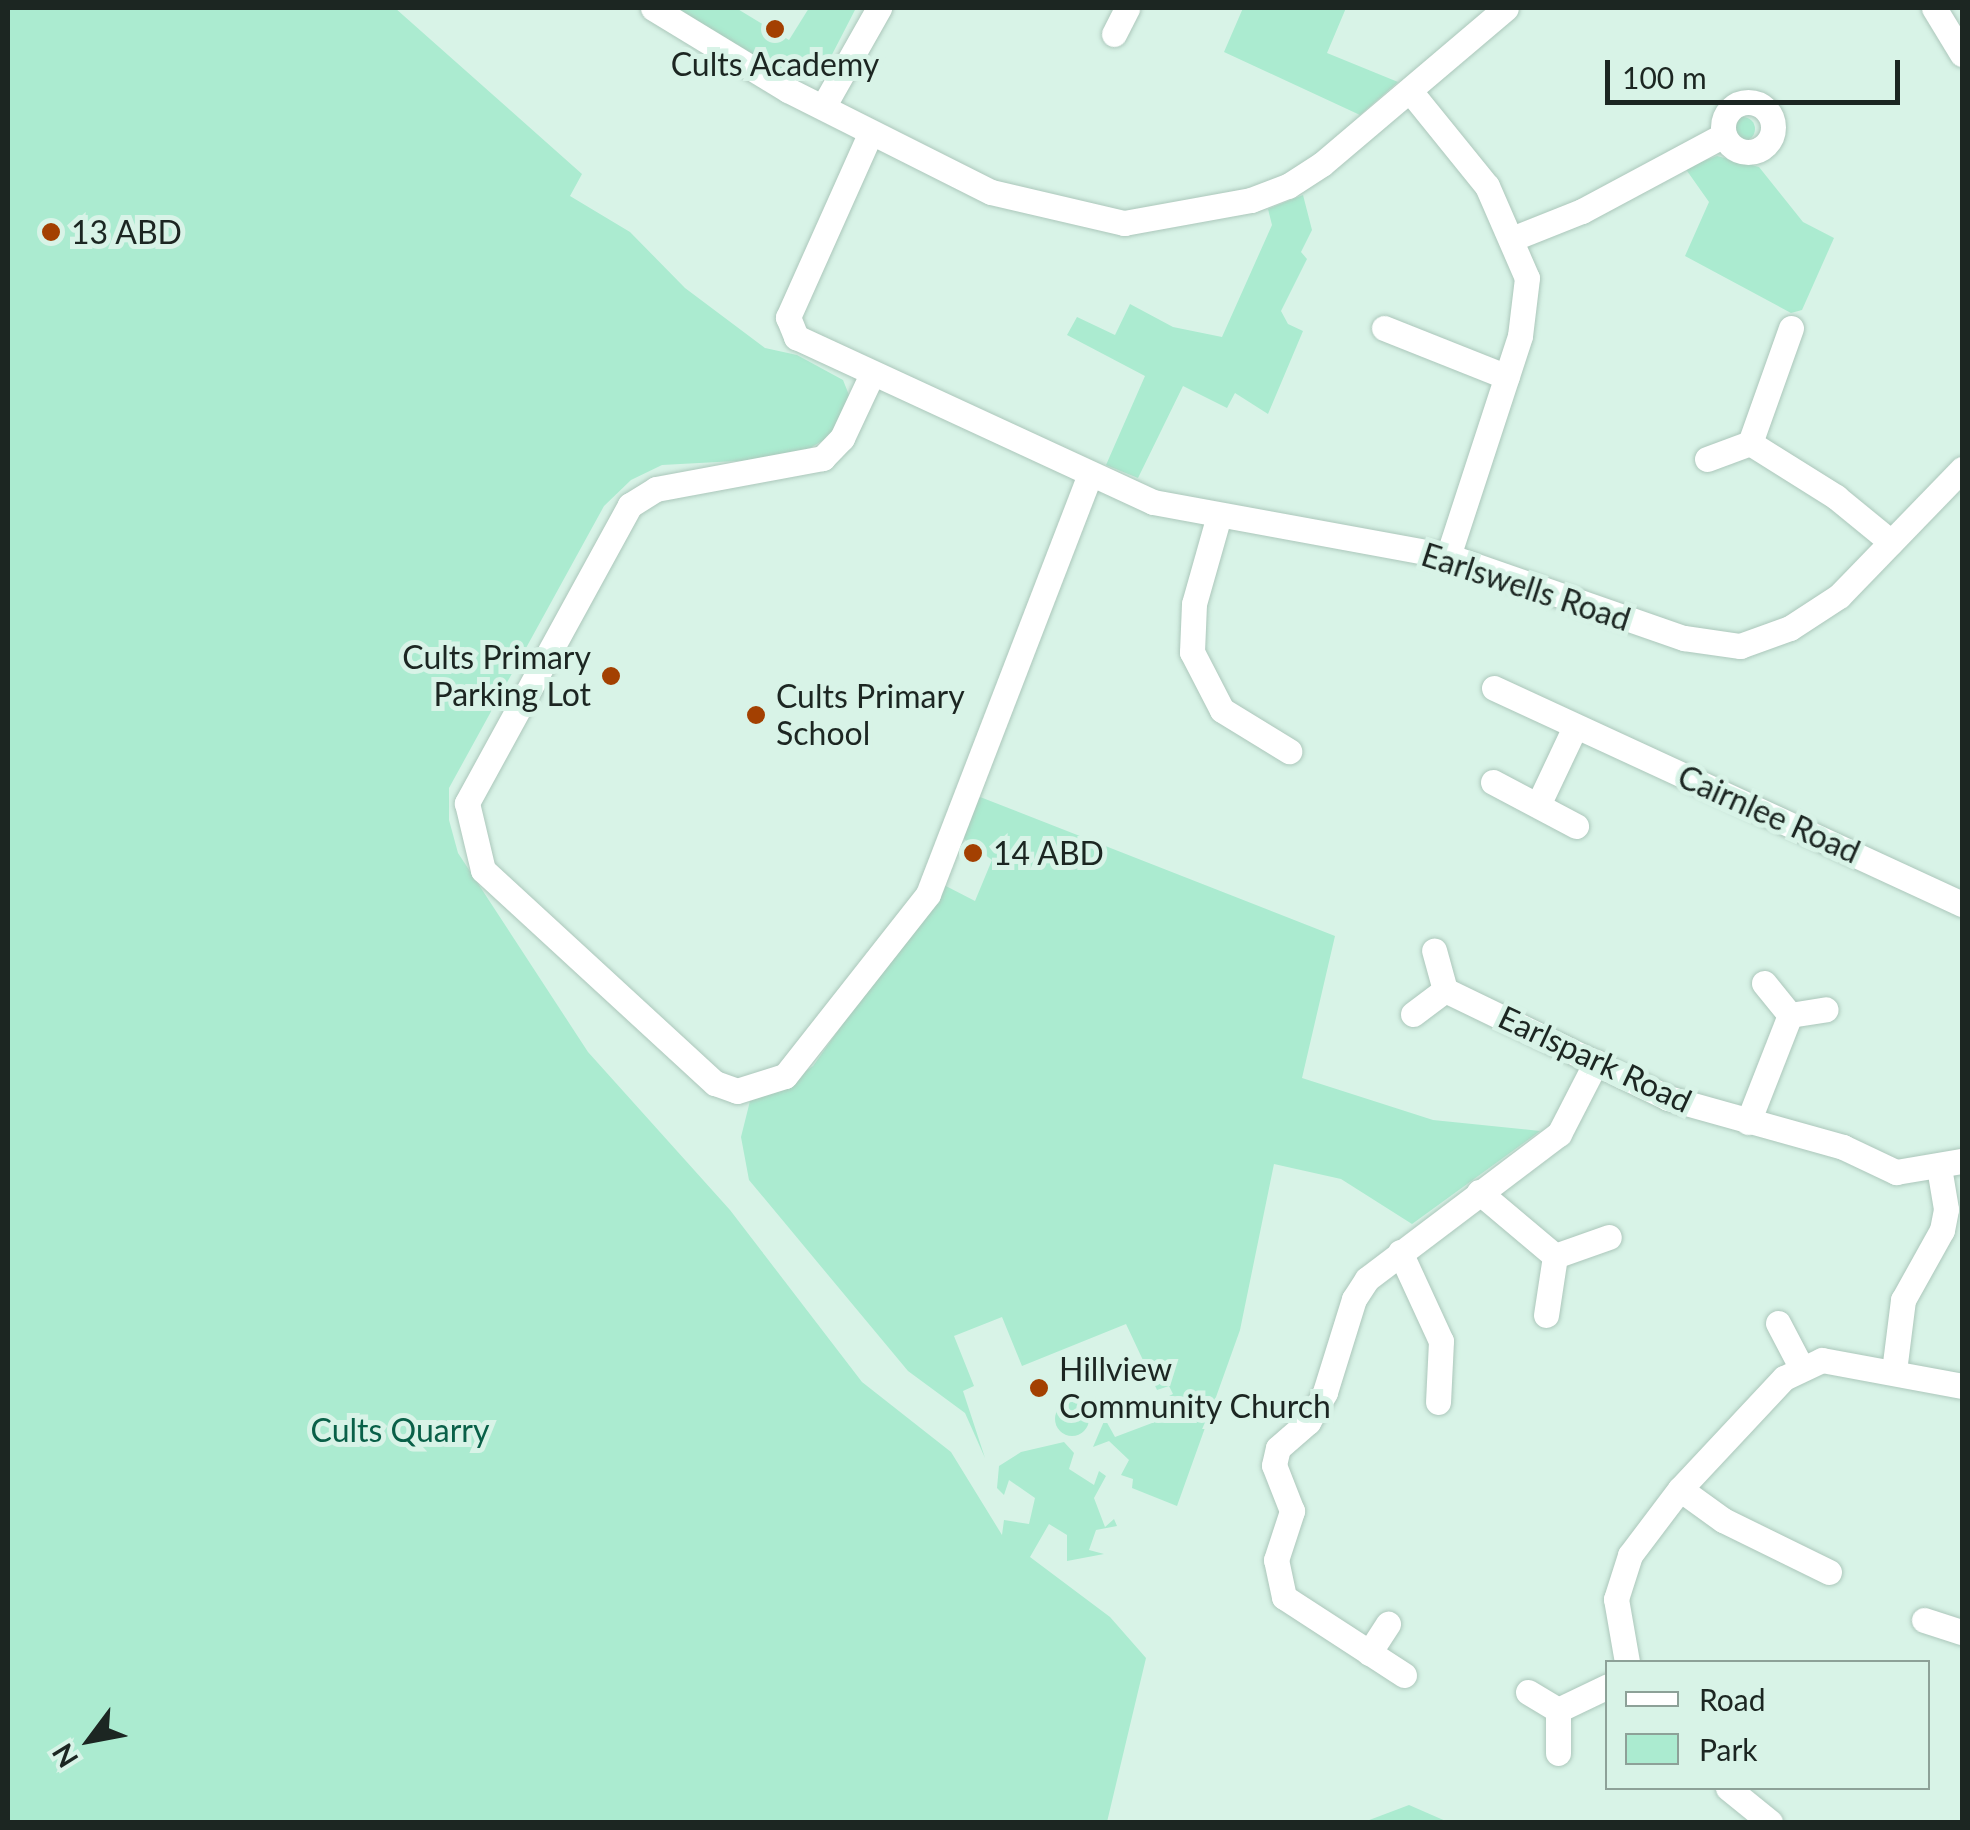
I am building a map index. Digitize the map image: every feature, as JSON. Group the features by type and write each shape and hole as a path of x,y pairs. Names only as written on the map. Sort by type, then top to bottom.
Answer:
{"street":[{"path":"653,8 699,41 870,134 991,192 1124,223 1251,200 1288,186 1410,91 1503,8"},
{"path":"823,107 879,8"},
{"path":"1114,34 1126,8"},
{"path":"1934,8 1962,54"},
{"path":"1410,91 1487,186 1514,238 1527,278 1520,336 1448,556"},
{"name":"Earlswells Road","path":"870,134 788,317 796,338 1153,502 1218,518 1448,556 1684,638 1740,646 1814,615 1962,469"},
{"path":"1514,238 1582,211 1724,136"},
{"path":"1384,328 1506,377"},
{"path":"1707,459 1750,443 1792,328"},
{"path":"872,374 842,438 823,458 656,488 630,505 467,803 482,870 715,1083 737,1091 785,1076 928,894 1090,474"},
{"path":"1750,443 1849,506 1892,542"},
{"path":"1218,518 1194,604 1192,652 1222,710 1289,751"},
{"name":"Cairnlee Road","path":"1494,688 1574,729 1962,904"},
{"path":"1538,803 1574,729"},
{"path":"1493,782 1576,826"},
{"path":"1414,1014 1445,990 1434,950"},
{"path":"1764,983 1790,1015"},
{"name":"Earlspark Road","path":"1445,990 1668,1098 1843,1147 1896,1172 1951,1164"},
{"path":"1790,1015 1826,1009"},
{"path":"1748,1122 1790,1015"},
{"path":"1404,1675 1284,1597 1276,1560 1292,1511 1274,1465 1278,1448 1308,1422 1325,1392 1354,1299 1400,1252 1559,1134 1596,1062"},
{"path":"1894,1371 1903,1300 1942,1230 1951,1164"},
{"path":"1479,1192 1555,1256"},
{"path":"1555,1256 1608,1236"},
{"path":"1400,1252 1441,1341 1438,1402"},
{"path":"1546,1315 1555,1256"},
{"path":"1778,1322 1801,1367"},
{"path":"1627,1660 1616,1600 1630,1554 1680,1489 1770,1392 1801,1367 1822,1360 1962,1386"},
{"path":"1680,1489 1723,1520 1829,1572"},
{"path":"1924,1620 1962,1632"},
{"path":"1369,1653 1388,1624"},
{"path":"1558,1710 1605,1687"},
{"path":"1528,1692 1558,1710"},
{"path":"1558,1710 1558,1753"},
{"path":"1730,1790 1770,1822"}],"green space":[{"name":"Cults Quarry","path":"8,8 395,8 582,174 570,196 630,232 685,288 765,348 797,355 843,380 851,400 834,434 793,458 662,465 631,480 604,506 449,788 449,820 458,853 588,1052 730,1210 862,1382 951,1452 1002,1535 1004,1520 1029,1524 1035,1498 1009,1480 1004,1495 997,1488 999,1466 1021,1452 1064,1442 1074,1453 1069,1469 1094,1485 1099,1471 1106,1476 1094,1498 1105,1527 1114,1519 1117,1526 1096,1530 1089,1550 1104,1554 1067,1561 1067,1535 1049,1524 1030,1557 1110,1617 1146,1658 1107,1822 8,1822"},
{"name":"Cults Academy","path":"673,8 736,8 789,40 809,8 856,8 823,72 797,80 726,45"},
{"path":"1243,8 1346,8 1327,53 1398,82 1360,115 1224,52"},
{"path":"1743,117 1752,120 1752,138 1743,141 1734,138 1731,129 1734,120"},
{"path":"1717,156 1759,167 1803,222 1834,238 1802,310 1791,313 1685,256 1709,202 1685,168"},
{"path":"1303,195 1312,230 1301,252 1307,259 1281,311 1288,324 1303,331 1268,414 1235,393 1227,408 1183,386 1138,478 1106,465 1145,376 1067,335 1077,317 1115,335 1130,304 1173,327 1222,337 1272,225 1268,209"},
{"path":"975,795 1335,936 1302,1078 1433,1120 1540,1131 1412,1224 1341,1179 1274,1164 1240,1330 1177,1506 1132,1488 1133,1479 1121,1475 1129,1460 1109,1441 1093,1447 1105,1419 1115,1437 1168,1417 1161,1400 1173,1394 1169,1386 1157,1390 1126,1324 1022,1366 1002,1317 954,1336 974,1386 963,1391 985,1458 965,1413 908,1371 749,1180 741,1137 750,1101 778,1091 813,1066 942,884 975,901 992,860 960,836"},
{"path":"1072,1402 1084,1407 1089,1419 1084,1431 1072,1436 1060,1431 1055,1419 1060,1407"},
{"path":"1409,1805 1448,1822 1364,1822"}],"place":[{"name":"Cults Academy","path":"775,29"},
{"name":"13 ABD","path":"51,232"},
{"name":"Cults Primary Parking Lot","path":"611,676"},
{"name":"Cults Primary School","path":"756,715"},
{"name":"14 ABD","path":"973,853"},
{"name":"Hillview Community Church","path":"1039,1388"}]}
